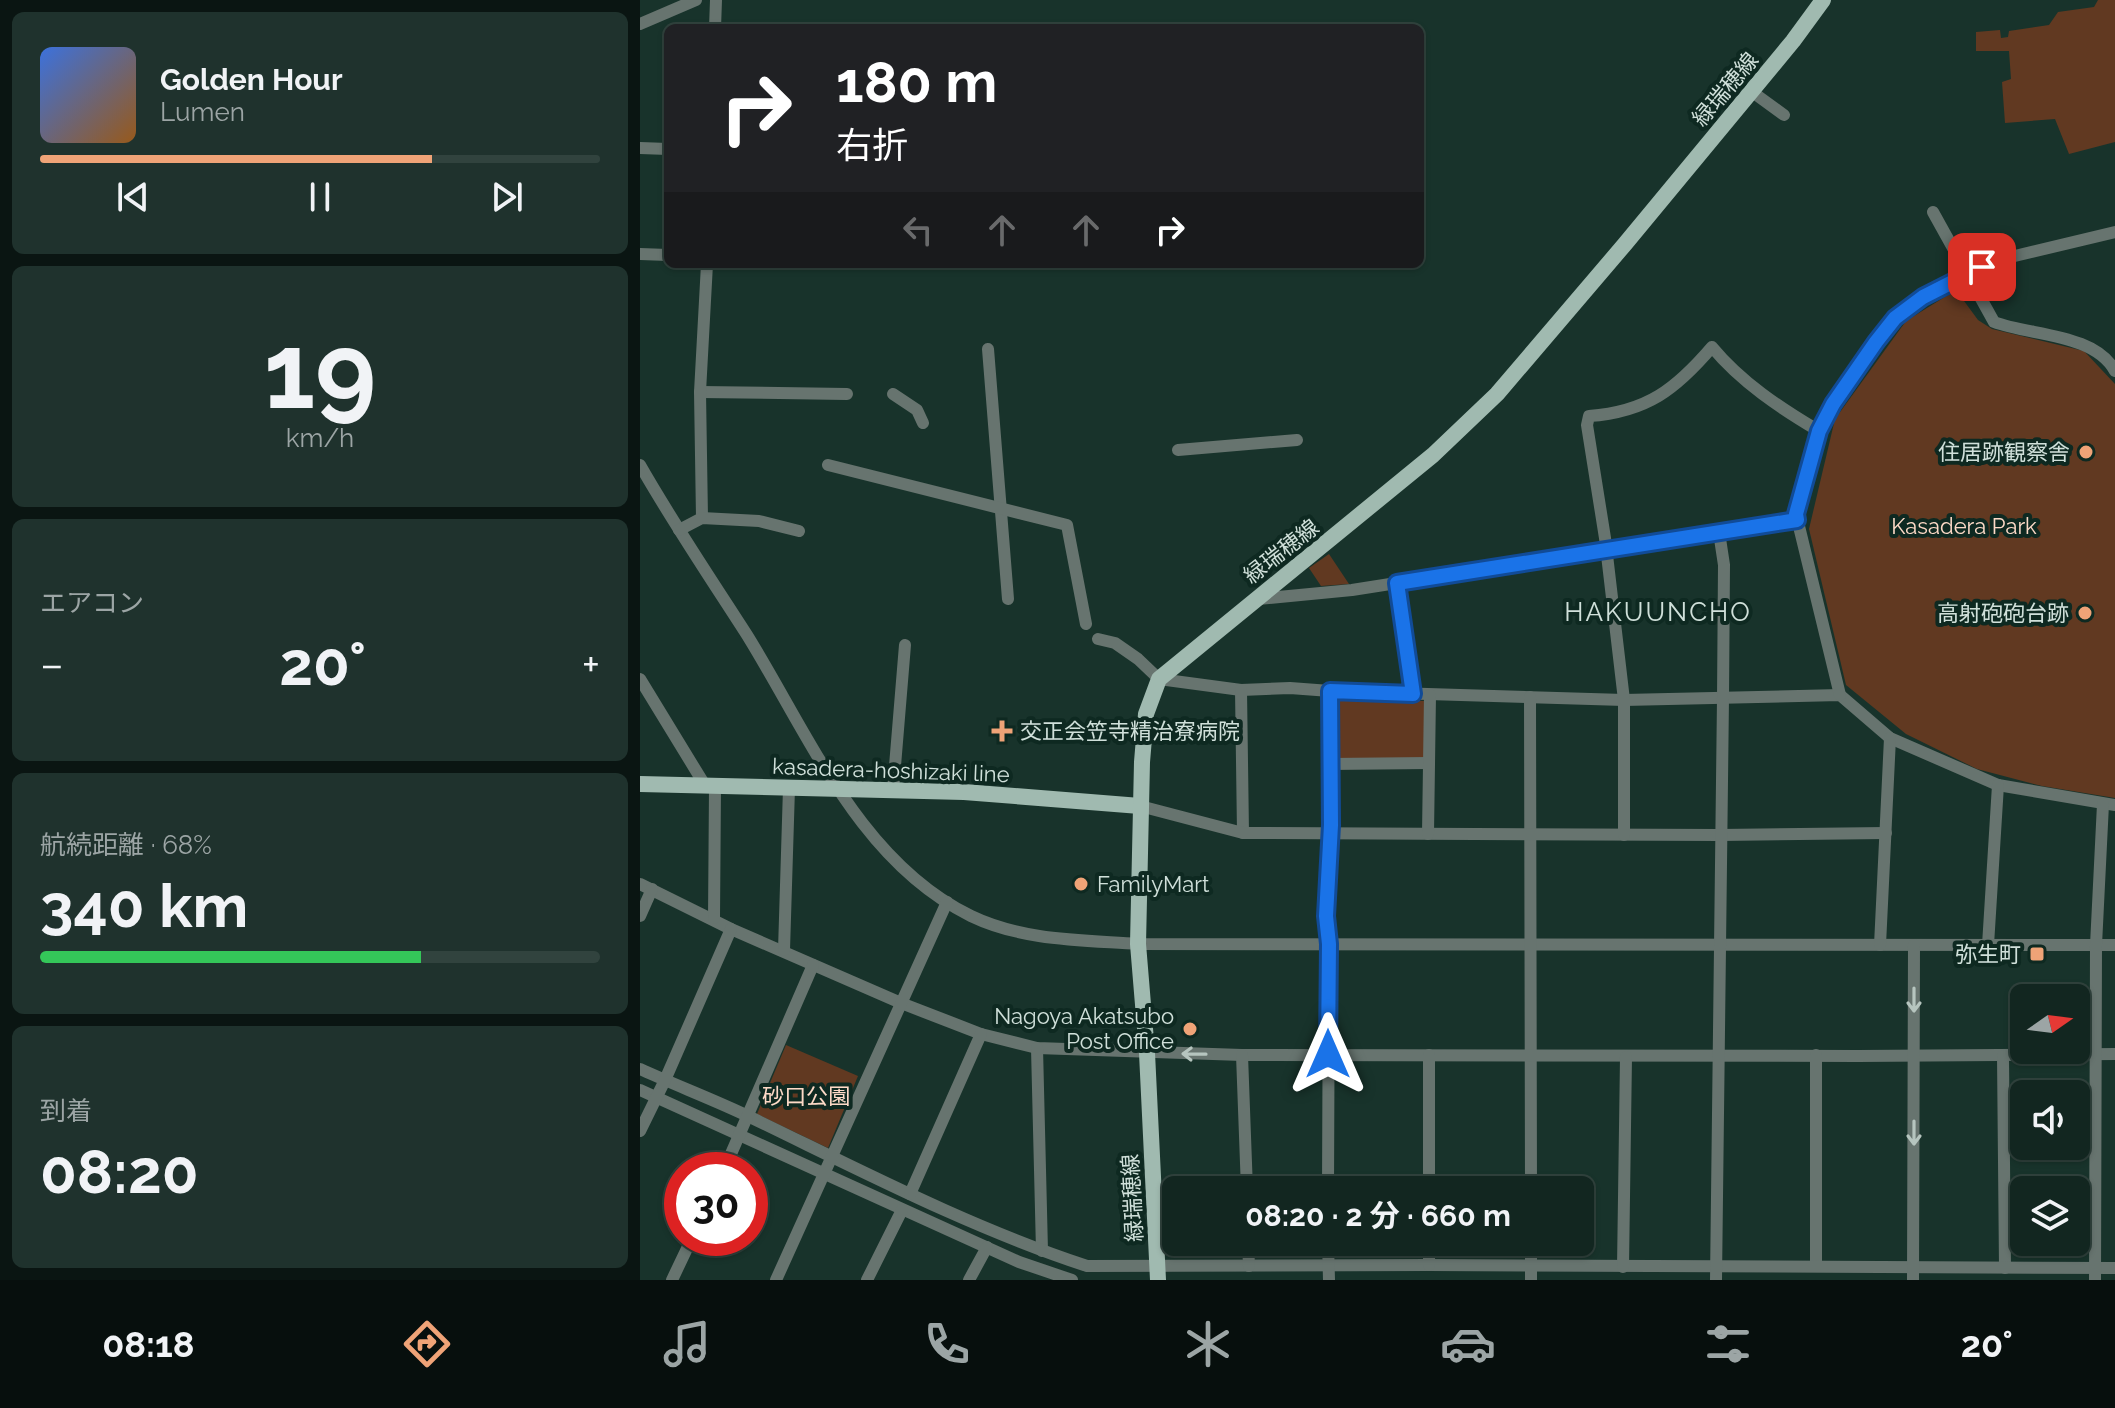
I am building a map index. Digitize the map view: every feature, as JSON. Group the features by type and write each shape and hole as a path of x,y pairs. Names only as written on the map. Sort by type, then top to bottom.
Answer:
{"main road":[{"name":"緑瑞穂線","path":"1157,1273 1147,1053 1138,944 1140,806 1146,714 1159,679 1433,455 1497,394 1751,91 1823,0"},
{"name":"kasadera-hoshizaki line","path":"640,784 964,792 1140,806"}],"street":[{"path":"656,0 662,14"},
{"path":"640,24 696,0"},
{"path":"715,24 716,0"},
{"path":"1751,91 1784,115"},
{"path":"640,148 664,149"},
{"path":"1933,212 1994,322 2013,329 2041,332 2091,349 2107,357 2115,371"},
{"path":"2095,1274 2096,945 2109,804 1998,785 1890,738 1840,695 1796,514 1819,431 1833,404 1895,318 1923,297 1998,260 2115,232"},
{"path":"640,254 664,255"},
{"path":"702,518 700,392 707,268"},
{"path":"1624,835 1624,700 1587,425 1589,416 1630,410 1665,394 1685,378 1712,347 1731,370 1819,431"},
{"path":"988,349 1008,599"},
{"path":"700,392 847,394"},
{"path":"893,394 917,410 923,423"},
{"path":"1178,450 1297,440"},
{"path":"640,465 644,483 679,530 747,636 839,788 880,844 916,881 947,902 973,917 1019,933 1056,939 1138,944 2115,945"},
{"path":"828,465 1067,525 1086,624"},
{"path":"679,530 702,518 759,521 799,531"},
{"path":"1256,599 1352,590 1797,520"},
{"path":"1716,1273 1724,565 1719,532"},
{"path":"1397,583 1413,694"},
{"path":"1098,639 1115,643 1159,679 1241,690 1290,688 1624,700 1840,695"},
{"path":"893,790 905,645"},
{"path":"640,679 710,787 714,918"},
{"path":"1241,690 1243,833"},
{"path":"1328,1176 1329,944 1326,916 1330,834 1330,691"},
{"path":"1428,834 1430,695"},
{"path":"1530,697 1531,1176"},
{"path":"1880,945 1890,738"},
{"path":"1330,764 1429,763"},
{"path":"1988,945 1998,785"},
{"path":"784,950 789,788"},
{"path":"1140,806 1243,833 1886,833"},
{"path":"640,916 646,887 731,929 901,1003 981,1034 1037,1048 1242,1055 1626,1057 2115,1054"},
{"path":"776,1280 947,902"},
{"path":"640,1131 731,929"},
{"path":"1914,945 1914,1274"},
{"path":"732,1152 813,965"},
{"path":"910,1194 981,1034"},
{"path":"1037,1048 1042,1251"},
{"path":"1242,1055 1246,1176"},
{"path":"1429,1055 1429,1176"},
{"path":"1816,1055 1816,1266"},
{"path":"2003,1056 2005,1268"},
{"path":"1623,1267 1626,1057"},
{"path":"640,1069 749,1116 910,1194 1042,1251 1087,1266 1157,1273 1249,1266 1329,1273 1429,1265 1623,1267 1716,1273 1816,1266 1914,1274 2005,1268 2095,1274 2115,1268"},
{"path":"640,1090 987,1247 1041,1275 1072,1280"},
{"path":"867,1280 902,1210"},
{"path":"969,1280 987,1247"},
{"path":"672,1280 683,1256"},
{"path":"1249,1256 1249,1266"},
{"path":"1429,1256 1429,1265"},
{"path":"1531,1256 1531,1280"}],"green space":[{"path":"2098,0 2115,0 2115,142 2069,154 2055,119 2005,123 2002,82 2011,79 2009,51 1976,51 1976,32 2000,30 2001,38 2008,37 2009,31 2049,25 2058,12 2094,7"},
{"name":"Kasadera Park","path":"1956,290 1978,320 1992,329 2084,351 2115,384 2115,798 2042,786 1977,769 1906,734 1846,685 1809,529 1835,419 1906,321"},
{"path":"1329,554 1349,584 1321,586 1309,568"},
{"path":"1336,700 1427,701 1426,761 1336,760"},
{"name":"砂口公園","path":"786,1045 858,1076 828,1148 757,1114"}],"place":[{"name":"住居跡観察舎","path":"2086,452"},
{"name":"高射砲砲台跡","path":"2085,613"},
{"name":"交正会笠寺精治寮病院","path":"1002,731"},
{"name":"FamilyMart","path":"1081,884"},
{"name":"弥生町","path":"2037,954"},
{"name":"Nagoya Akatsubo Post Office","path":"1190,1029"}],"district":[{"name":"HAKUUNCHO","path":"1658,612"}],"route":[{"path":"1328,1054 1329,944 1326,916 1331,825 1330,691 1413,694 1397,583 1797,520 1796,514 1819,431 1833,404 1876,342 1895,318 1923,297 1982,267"}]}
